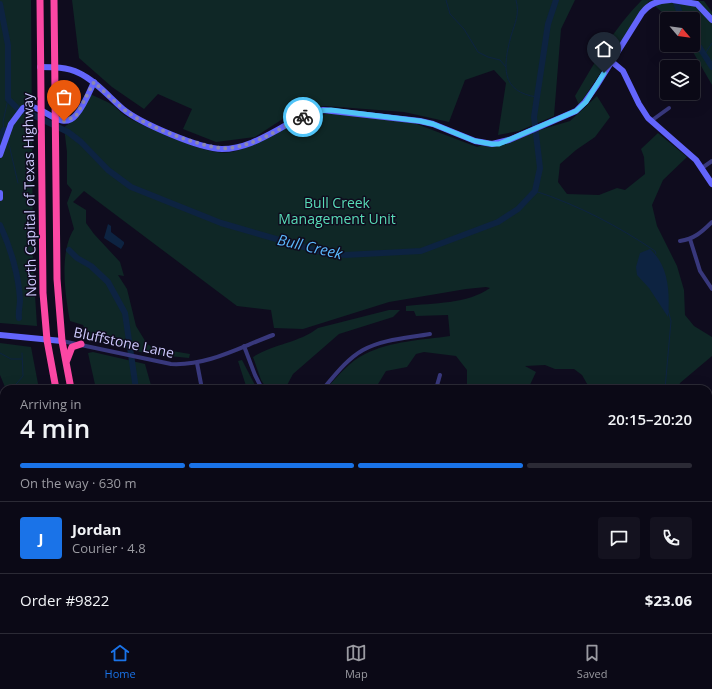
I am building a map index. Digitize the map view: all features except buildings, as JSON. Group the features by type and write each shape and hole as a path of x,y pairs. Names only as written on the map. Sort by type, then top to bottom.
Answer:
{"highway":[{"name":"North Capital of Texas Highway","path":"40,0 43,293 47,340 55,385"},
{"name":"North Capital of Texas Highway","path":"54,0 57,279 62,341 70,385"},
{"path":"66,362 70,350 75,345 80,344"}],"main road":[{"path":"40,67 74,71 94,82 132,116 187,140 221,149 250,143 305,115 323,110 420,121 484,143 499,144 571,114 581,106 648,6 654,2 672,0 686,2 701,7 712,20"},
{"path":"611,61 623,71 639,104 651,121 687,151 702,168 712,184"},
{"path":"0,155 11,124 16,115 27,106 36,107 60,120 70,120 78,112 94,82"},
{"path":"0,193 0,198"},
{"path":"0,335 62,341"}],"street":[{"path":"651,121 669,108"},
{"path":"702,168 712,161"},
{"path":"680,241 690,239 698,235 712,222"},
{"path":"690,239 700,271 712,289"},
{"path":"326,385 340,369 364,350 394,340 430,334"},
{"name":"Bluffstone Lane","path":"62,341 171,364 197,363 273,335"},
{"path":"244,346 260,385"},
{"path":"197,363 201,385"},
{"path":"437,385 440,375"}],"green space":[{"path":"0,0 31,0 33,263 37,326 0,323"},
{"path":"72,0 575,0 561,29 554,116 519,131 498,135 506,83 494,70 465,80 449,122 404,112 326,106 298,109 255,137 216,142 183,129 192,109 158,94 144,109 112,87 79,58"},
{"path":"642,0 704,1 712,12 712,85 700,64 700,60 698,60 693,52 700,52 700,12 662,12 649,1 579,105 575,96 614,34"},
{"name":"Bull Creek Management Unit","path":"90,94 111,104 129,118 148,128 197,147 225,153 246,148 301,121 323,114 334,113 414,123 477,147 509,136 508,143 533,132 570,121 597,96 610,117 595,137 576,150 560,164 558,182 567,194 599,195 617,188 625,190 645,174 644,157 641,149 658,133 687,157 663,180 652,205 657,226 677,266 684,290 685,315 694,326 712,337 712,356 679,385 588,385 582,375 574,369 555,369 545,365 525,366 536,372 530,385 467,385 467,370 456,356 424,352 416,354 407,367 386,371 377,385 330,385 344,369 365,354 385,346 450,336 448,315 416,316 414,311 406,311 406,306 461,300 490,288 466,289 389,302 303,329 274,328 271,310 237,306 84,191 73,202 86,210 86,223 120,262 124,276 118,275 127,289 136,326 147,344 154,348 190,354 189,358 148,354 89,339 83,325 70,321 64,274 66,249 69,238 74,229 67,203 72,190 67,184 67,152 64,127 77,117"},
{"path":"389,310 400,310 393,317 339,334 293,374 287,385 264,385 261,380 253,357 269,349 303,337 318,328"},
{"path":"0,343 31,347 38,385 4,385 0,375"},
{"path":"93,352 145,364 151,385 95,385 88,353"},
{"path":"242,360 255,385 246,385 238,361"}],"water":[{"path":"108,224 111,226 111,232 124,242 121,249 104,238"},
{"path":"650,249 661,263 665,272 669,299 668,317 649,288 637,275 636,267 640,253"}],"waterway":[{"path":"446,0 450,14 464,29 478,52 488,57 500,60 506,67"},
{"path":"516,0 517,14 506,57 507,76 510,83 516,90 537,97"},
{"name":"Bull Creek","path":"0,4 8,45 8,99 19,110 29,113 68,132 81,142 108,170 131,187 221,223 318,251 345,255 421,251 498,222 518,209 535,191 540,168 534,117 548,24 556,0"},
{"name":"Bull Creek","path":"675,0 679,12"},
{"path":"704,55 712,43"},
{"name":"Bull Creek","path":"700,48 712,67"},
{"path":"4,130 3,122 8,99"},
{"path":"0,138 4,130"},
{"path":"8,140 18,183"},
{"path":"535,191 567,203 597,217 641,242 655,251 656,254"},
{"path":"0,225 16,271 20,300 19,318"},
{"path":"69,250 77,258 91,266 108,282 125,313 135,385"},
{"path":"665,385 671,321 668,310"},
{"path":"0,353 11,359 22,359"},
{"path":"15,385 23,376 22,353"}],"way so far":[{"path":"64,121 70,120 76,116 94,82 132,116 187,140 212,148 221,149 242,146 260,139 303,117"}],"route":[{"path":"303,117 316,111 331,110 420,121 433,124 475,141 499,144 576,111 586,102 604,73"}]}
